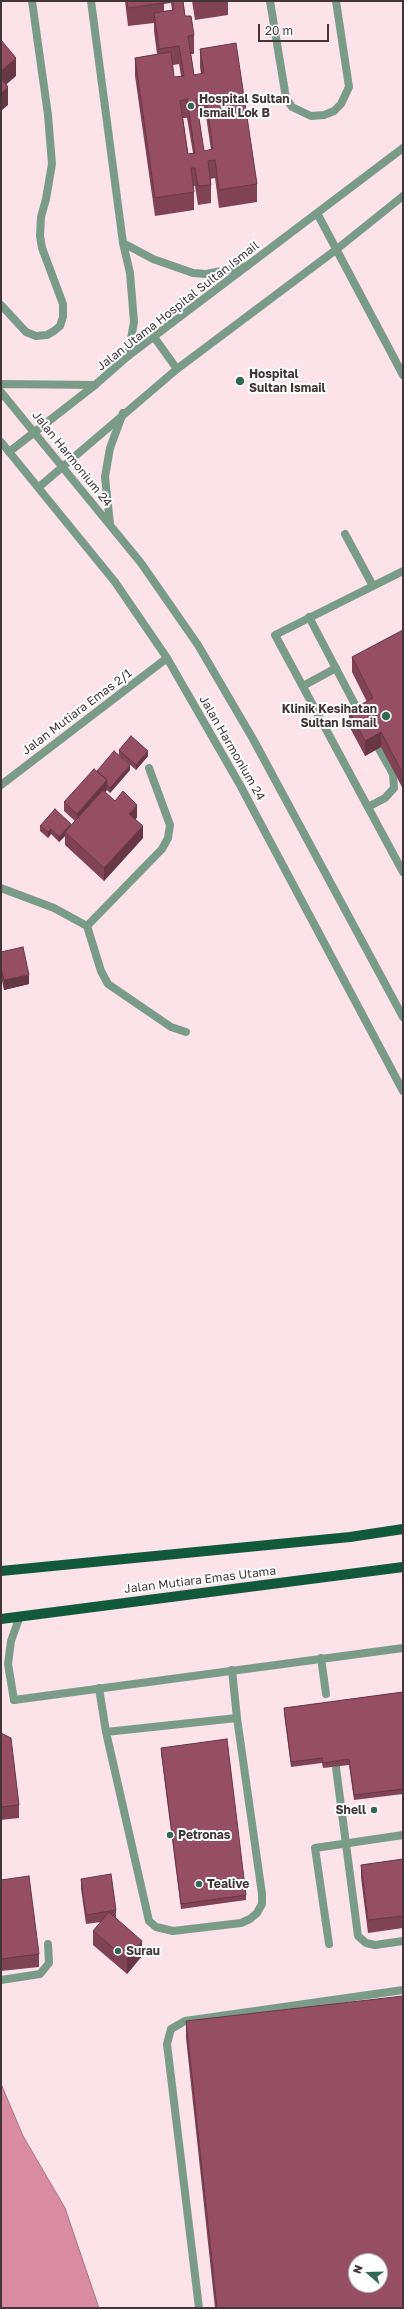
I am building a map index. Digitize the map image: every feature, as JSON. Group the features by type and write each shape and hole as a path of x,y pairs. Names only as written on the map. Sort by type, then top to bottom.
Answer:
{"main road":[{"path":"1,1571 350,1537 403,1528"},
{"name":"Jalan Mutiara Emas Utama","path":"1,1619 403,1567"}],"street":[{"path":"1,305 26,332 36,336 47,335 54,331 60,326 63,317 63,304 42,248 40,236 41,217 46,199 52,164 48,115 32,1"},
{"path":"91,1 123,243 130,273 134,322 128,356"},
{"path":"270,1 286,98 292,107 311,116 324,115 334,111 342,104 349,87 336,1"},
{"name":"Jalan Utama Hospital Sultan Ismail","path":"10,452 95,385 128,356 403,148"},
{"path":"38,487 123,413 177,369 337,249 403,196"},
{"path":"317,213 403,375"},
{"path":"123,243 153,259 193,273 206,274 247,266"},
{"path":"154,337 177,369"},
{"path":"1,384 95,385"},
{"name":"Jalan Harmonium 24","path":"1,392 141,563 198,645 253,739 403,1017"},
{"path":"110,525 105,477 110,448 123,413"},
{"name":"Jalan Harmonium 24","path":"1,442 114,582 167,658 240,785 403,1091"},
{"path":"345,534 373,586"},
{"path":"403,571 275,635 403,872"},
{"path":"310,617 363,719"},
{"name":"Jalan Mutiara Emas 2/1","path":"1,785 167,658"},
{"path":"303,686 336,668"},
{"path":"368,807 385,798 394,788 393,774 379,749"},
{"path":"87,926 162,849 168,838 170,825 149,768"},
{"path":"1,888 54,908 87,926 101,971 108,984 171,1027 186,1032"},
{"path":"20,1616 11,1641 8,1664 14,1700 403,1648"},
{"path":"321,1658 326,1694"},
{"path":"99,1688 106,1732 149,1921 156,1927 173,1931 241,1923 254,1916 262,1904 262,1894 237,1718 232,1670"},
{"path":"106,1732 237,1718"},
{"path":"335,1760 358,1936 366,1943 375,1945 403,1941"},
{"path":"329,1944 315,1848 403,1835"},
{"path":"1,1980 40,1974 49,1963 48,1944"},
{"path":"199,2308 167,2044 171,2029 185,2021 403,1990"}],"shaded area":[{"path":"1,2084 23,2136 65,2208 99,2308 1,2308"}],"building":[{"path":"127,1 164,1 164,3 128,8"},
{"name":"Hospital Sultan Ismail Lok B","path":"173,1 183,1 185,16 191,16 194,35 188,36 194,75 204,73 200,49 236,43 257,184 219,190 215,160 208,161 211,185 198,186 195,168 191,168 194,192 155,198 135,58 171,52 174,77 184,76 179,46 159,49 154,13 174,10","holes":["206,98 213,149 204,151 196,99","187,99 195,153 188,154 180,101"]},
{"path":"1,40 16,58 1,71"},
{"path":"1,78 8,87 1,93"},
{"name":"Klinik Kesihatan Sultan Ismail","path":"403,630 403,774 381,732 365,741 349,711 373,698 352,657"},
{"path":"131,736 148,751 136,765 119,750"},
{"path":"114,751 130,765 110,788 107,785 107,780 97,771"},
{"path":"94,769 107,780 77,814 64,802"},
{"path":"103,790 115,801 123,791 137,805 129,814 143,826 104,868 65,832"},
{"path":"55,809 71,824 59,837 51,829 48,832 40,826"},
{"path":"23,947 29,975 4,980 1,968 1,952"},
{"path":"403,1692 403,1789 354,1795 349,1759 323,1763 322,1758 291,1762 284,1708"},
{"path":"1,1733 11,1738 19,1805 1,1807"},
{"path":"227,1739 246,1895 181,1904 161,1748"},
{"path":"403,1859 403,1916 368,1920 361,1865"},
{"path":"111,1874 116,1910 86,1915 81,1879"},
{"path":"29,1876 39,1954 1,1959 1,1880"},
{"path":"109,1912 142,1941 127,1959 93,1931"},
{"path":"403,1996 403,2308 217,2308 186,2021"}],"place":[{"name":"Hospital Sultan Ismail Lok B","path":"191,106"},
{"name":"Hospital Sultan Ismail","path":"240,381"},
{"name":"Klinik Kesihatan Sultan Ismail","path":"386,716"},
{"name":"Shell","path":"374,1810"},
{"name":"Petronas","path":"170,1835"},
{"name":"Tealive","path":"199,1884"},
{"name":"Surau","path":"118,1951"}]}
